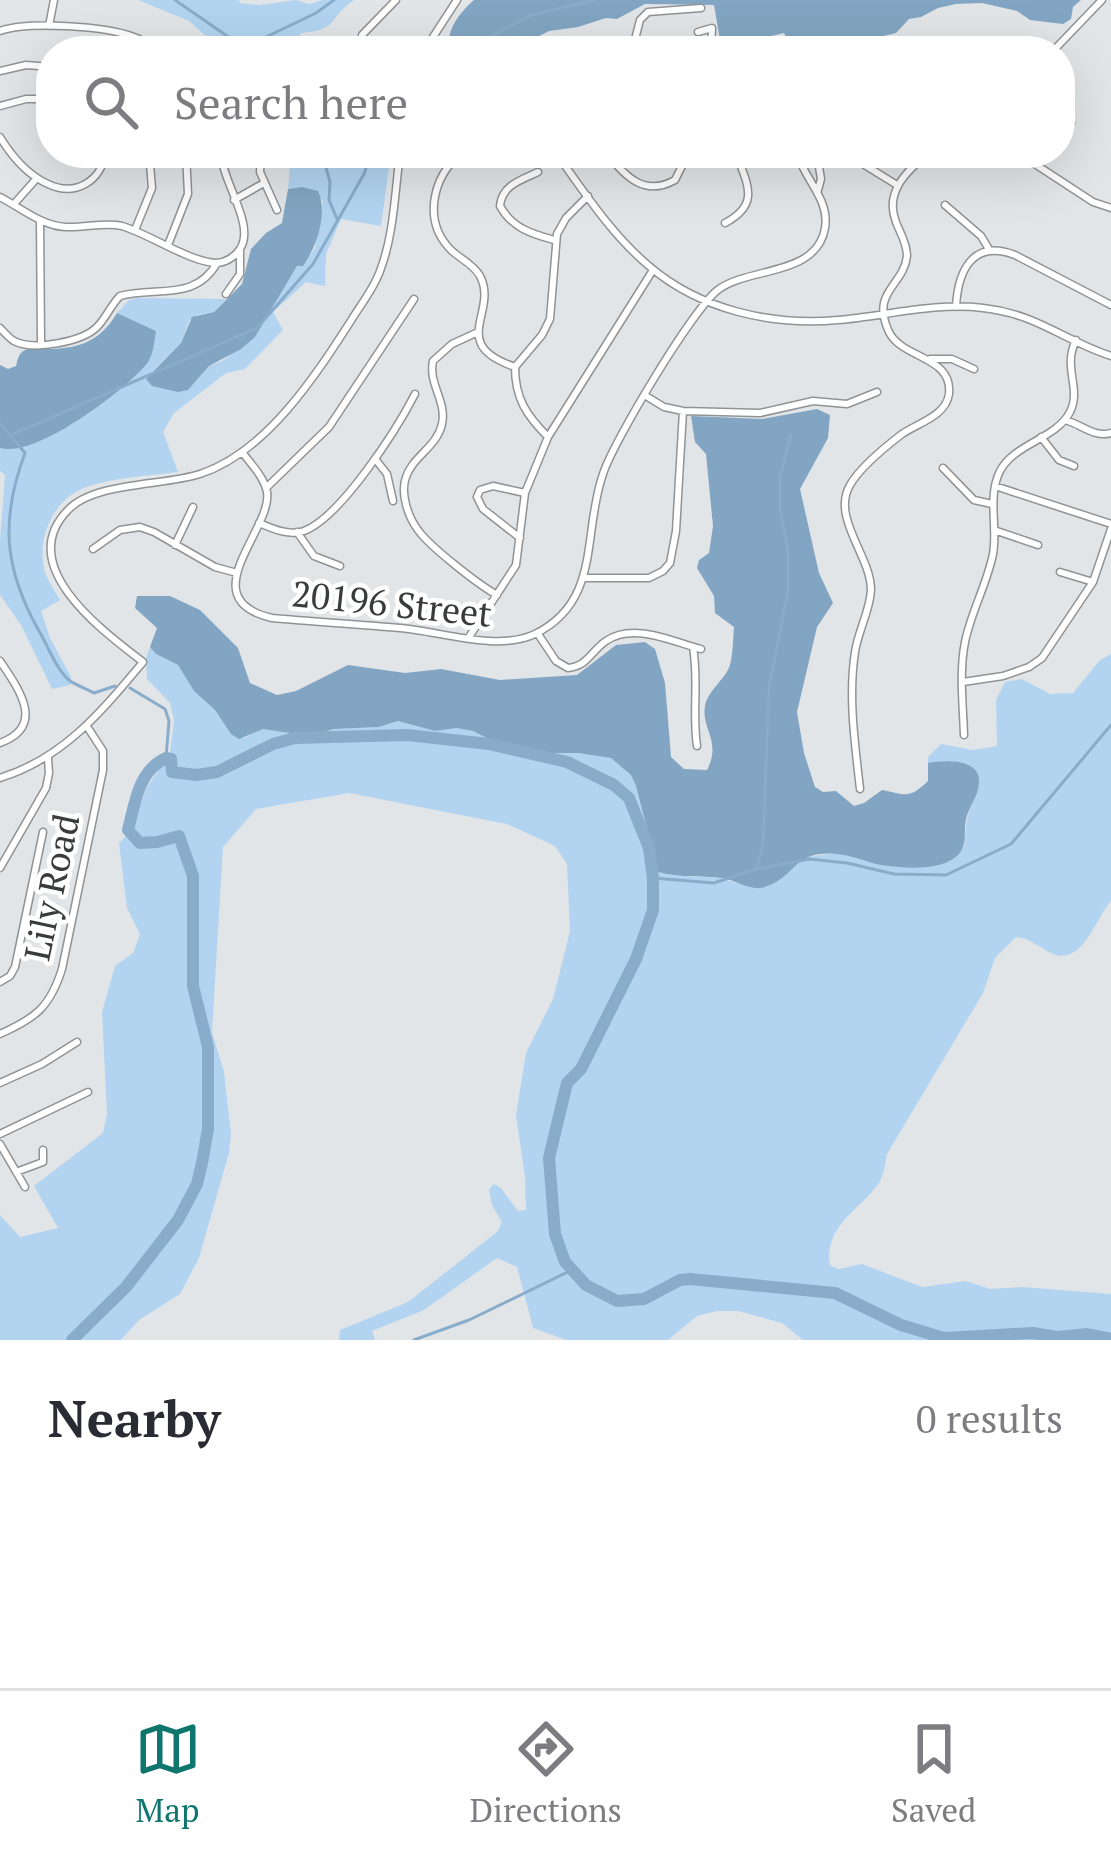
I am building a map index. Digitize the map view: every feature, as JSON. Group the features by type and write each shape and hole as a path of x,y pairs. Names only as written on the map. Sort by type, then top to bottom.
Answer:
{"street":[{"path":"49,26 54,0"},
{"path":"362,35 396,0"},
{"path":"434,36 457,0"},
{"path":"1067,36 1102,0"},
{"path":"636,36 648,12 700,8"},
{"path":"0,31 22,25 49,26 131,36"},
{"path":"698,32 712,28 712,36"},
{"path":"0,71 36,66"},
{"path":"0,106 36,100"},
{"path":"0,137 37,178 57,188 82,185 103,168"},
{"path":"134,230 150,195 149,168"},
{"path":"168,245 188,194 187,168"},
{"path":"222,168 244,228 240,274 226,295"},
{"path":"259,168 277,210"},
{"path":"0,778 48,757 88,727 143,662 84,613 67,592 54,566 57,524 67,510 89,496 200,474 242,452 291,404 376,281 398,168"},
{"path":"448,168 438,185 434,221 444,242 481,278 478,332 490,356 515,367"},
{"path":"567,168 614,231 653,270 707,301 791,322 987,308 1022,315 1111,356"},
{"path":"621,168 631,179 653,187 675,180 681,168"},
{"path":"725,223 744,209 748,198 741,168"},
{"path":"707,301 726,285 799,261 814,250 826,223 805,168"},
{"path":"818,193 819,168"},
{"path":"869,168 897,185"},
{"path":"860,789 854,664 871,586 847,514 846,495 854,479 894,440 945,405 949,390 946,376 895,340 885,315 885,294 907,256 892,209 897,185 913,168"},
{"path":"1041,168 1098,205 1111,208"},
{"path":"538,172 509,186 500,206 524,230 554,240"},
{"path":"14,204 37,178"},
{"path":"234,200 264,183"},
{"path":"548,436 520,401 515,367 550,320 554,240 566,218 588,196"},
{"path":"0,197 62,227 114,225 217,262 226,261 240,248"},
{"path":"945,206 981,236 990,251"},
{"path":"40,220 41,343"},
{"path":"956,307 961,273 990,251 1010,253 1111,305"},
{"path":"0,328 17,343 63,342 98,327 116,298 189,288 202,281 217,262"},
{"path":"469,638 516,565 525,493 548,436 653,270"},
{"path":"242,452 266,488 329,427 414,299"},
{"name":"20196 Street","path":"266,488 267,501 237,573 241,598 253,611 266,617 507,642 538,633 564,613 584,578 593,510 611,454 707,301"},
{"path":"478,332 452,344 433,361 431,377 443,409 442,425 408,473 405,495 409,514 423,537 497,595"},
{"path":"964,735 965,639 992,556 995,486 1010,459 1065,420 1074,398 1069,357 1076,340"},
{"path":"926,359 952,359 974,369"},
{"path":"646,396 683,411 760,413 807,402 847,404 877,392"},
{"path":"259,524 297,532 326,515 376,460 415,394"},
{"path":"584,578 649,578 670,562 683,411"},
{"path":"1065,420 1101,435 1111,433"},
{"path":"1041,437 1059,460 1074,466"},
{"path":"376,460 387,474 393,501"},
{"path":"943,468 974,500 993,504"},
{"path":"963,682 1003,676 1047,653 1093,582 1111,526 995,486"},
{"path":"520,538 483,509 477,496 489,487 525,493"},
{"path":"175,545 193,507"},
{"path":"93,549 129,527 154,532 215,567 237,573"},
{"path":"994,530 1038,545"},
{"path":"297,532 314,556 340,566"},
{"path":"1060,572 1093,582"},
{"path":"538,633 556,661 568,668 578,667 606,641 626,634 641,633 697,648 693,712 697,746"},
{"path":"0,661 22,693 25,710 15,736 0,743"},
{"name":"Lily Road","path":"0,1034 42,1010 62,969 104,759 88,727"},
{"path":"0,868 46,788 48,757"},
{"path":"0,982 15,967 43,832"},
{"path":"0,1083 77,1042"},
{"path":"0,1134 88,1092"},
{"path":"0,1144 25,1187"},
{"path":"16,1172 43,1162 43,1150"}],"shaded area":[{"path":"138,0 239,0 259,5 354,0 327,26 299,36 206,36 189,21"},
{"path":"474,0 1081,0 1063,24 1030,20 1017,11 982,3 956,4 909,19 896,33 883,36 719,36 714,5 645,4 617,19 539,36 449,36"},
{"path":"290,168 389,168 381,226 341,219 326,254 325,286 306,282 273,312 283,330 245,369 226,373 174,413 163,432 178,472 95,484 72,494 55,513 44,536 43,562 60,600 41,611 71,677 70,685 52,689 21,625 0,595 5,475 0,471 0,448 24,446 54,434 110,393 156,331 117,313 129,300 226,299 214,312 189,321 181,343 146,378 188,390 209,366 255,337 297,266 303,266 315,248 323,201 302,187 288,189"},
{"path":"288,189 318,191 321,200 317,240 255,337 209,366 188,390 152,386 146,379 181,343 192,317 214,312 242,284 251,249 282,223"},
{"path":"117,313 156,331 145,366 117,392 55,434 16,448 0,448 0,365 16,366 27,349 67,348 86,342"},
{"path":"817,409 830,415 828,438 800,489 819,573 833,603 817,627 797,712 804,753 815,787 836,791 854,806 882,790 916,791 928,781 928,763 961,763 975,769 979,784 966,819 963,846 953,859 937,865 898,867 822,854 803,860 775,883 760,888 722,878 666,874 658,872 653,862 631,775 611,758 548,753 473,731 435,731 398,721 310,736 263,729 239,739 194,691 178,665 150,647 157,628 135,608 137,596 170,596 200,610 238,648 250,683 277,695 296,691 348,665 405,673 441,669 500,680 577,675 616,645 645,642 655,649 665,683 671,757 684,769 707,770 712,743 705,706 730,665 734,627 715,613 714,596 697,568 709,553 713,526 706,454 695,442 691,416 762,419"},
{"path":"150,647 178,665 231,734 244,738 263,728 323,733 398,721 435,731 473,731 548,753 611,758 636,786 653,862 670,875 720,878 753,888 767,887 802,858 834,853 930,867 964,848 967,818 979,786 971,766 928,763 928,757 941,744 973,750 997,746 996,700 1005,682 1022,679 1050,694 1073,693 1100,660 1111,654 1111,901 1087,939 1071,954 1051,953 1016,937 995,958 983,993 887,1154 879,1183 832,1239 830,1265 838,1269 862,1264 922,1287 966,1281 990,1289 1111,1294 1111,1340 803,1340 782,1323 738,1311 717,1311 697,1316 668,1340 566,1340 533,1328 517,1267 497,1258 424,1310 372,1331 375,1340 339,1340 340,1330 408,1302 497,1232 502,1222 492,1205 489,1189 494,1184 518,1211 526,1210 516,1115 526,1053 553,999 570,931 567,864 555,846 507,824 349,793 256,809 223,847 212,1032 224,1072 231,1134 199,1258 180,1294 139,1320 121,1340 0,1340 0,1215 20,1237 58,1228 34,1186 103,1133 107,1114 102,1012 115,966 133,953 140,934 127,908 119,843 131,831 146,789 170,753 174,720 170,703 147,679"}],"waterway":[{"path":"175,0 227,36"},
{"path":"268,36 334,0"},
{"path":"491,36 532,15 595,0"},
{"path":"326,168 329,200 337,219"},
{"path":"9,436 257,328 313,264 366,168"},
{"path":"0,423 25,453 9,522 13,565 27,608 69,680 94,693 115,686"},
{"path":"757,866 763,845 769,687 788,591 780,477 791,435"},
{"path":"130,688 165,709 169,721 166,758"},
{"path":"653,878 714,883 809,859 894,874 946,875 1011,844 1111,725"},
{"path":"72,1340 126,1287 178,1220 197,1184 208,1129 208,1047 193,986 193,876 179,836 140,843 128,830 144,779 166,758 171,759 172,772 196,775 217,772 295,738 407,735 489,744 567,762 614,785 629,798 649,848 653,910 636,959 581,1069 567,1083 549,1158 555,1234 565,1262 586,1285 617,1301 644,1299 690,1279 835,1293 901,1325 944,1338 1033,1333 1111,1339"},
{"path":"414,1340 469,1320 572,1270"}]}
